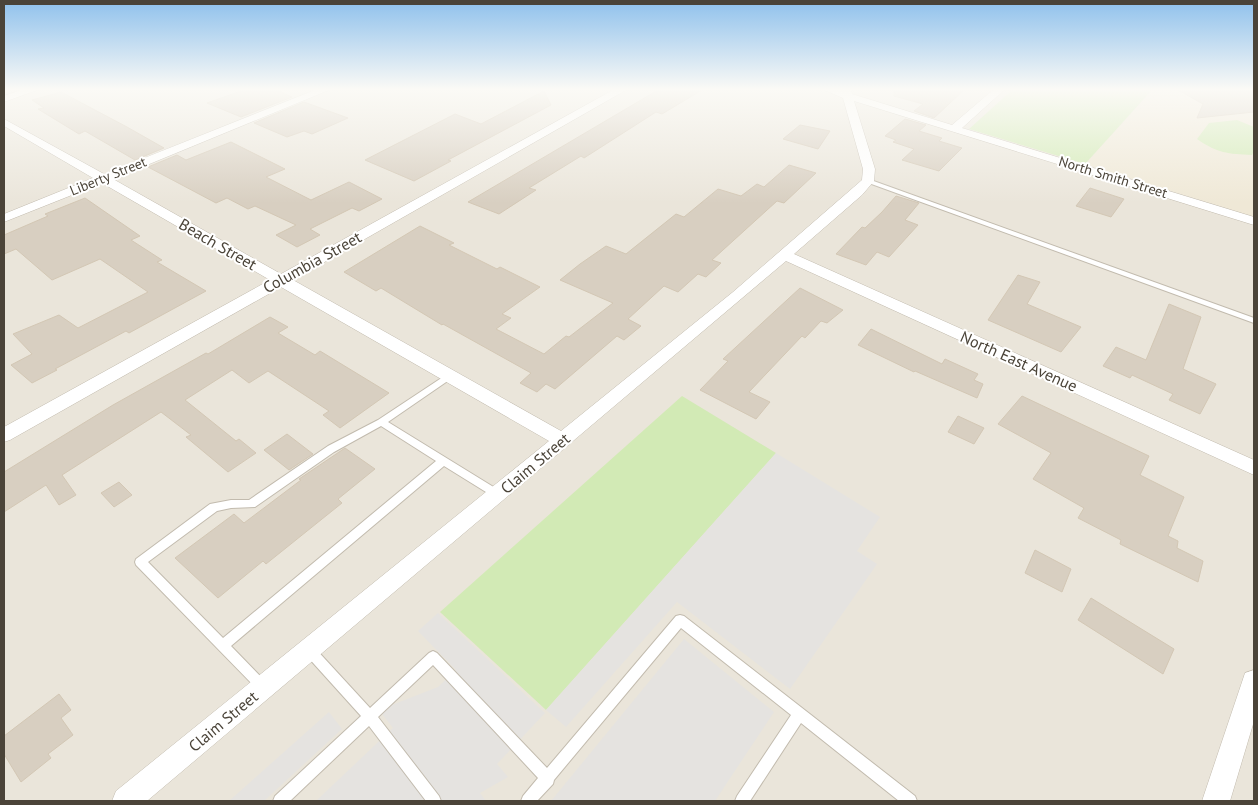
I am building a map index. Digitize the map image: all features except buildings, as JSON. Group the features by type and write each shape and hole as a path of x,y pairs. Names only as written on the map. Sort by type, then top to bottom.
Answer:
{"street":[{"name":"Beach Street","path":"14,128 562,440"},
{"name":"Liberty Street","path":"4,218 230,128"},
{"name":"Columbia Street","path":"4,435 554,128"},
{"path":"857,128 869,169 868,181"},
{"name":"North Smith Street","path":"955,128 1254,221"},
{"name":"Claim Street","path":"126,801 784,255 868,181"},
{"name":"North East Avenue","path":"784,255 1254,468"},
{"path":"1216,801 1254,682"}],"lane":[{"path":"868,181 1254,321"},
{"path":"263,687 140,562 214,507 231,504 251,504 331,449 381,422 449,376"},
{"path":"381,422 497,494"},
{"path":"222,646 443,461"},
{"path":"528,801 680,620 910,801"},
{"path":"308,650 370,716 434,801"},
{"path":"280,801 432,658 548,779"},
{"path":"742,801 799,715"}],"shaded area":[{"path":"4,128 1254,128 1254,801 4,801"},
{"path":"1118,128 1254,128 1254,217 1085,164"},
{"path":"776,453 880,517 857,551 877,564 790,689 677,602 566,727 546,710"},
{"path":"438,613 545,713 497,764 508,777 480,793 486,801 316,801 393,728 379,710 438,687 456,670 418,631"},
{"path":"684,639 774,712 715,801 551,801"},
{"path":"329,712 342,729 264,801 229,801"}],"green space":[{"path":"971,128 1118,128 1085,164 969,129"},
{"path":"1206,128 1254,128 1254,151 1252,155 1223,152 1197,139"},
{"path":"682,396 776,453 546,710 440,612"}]}
